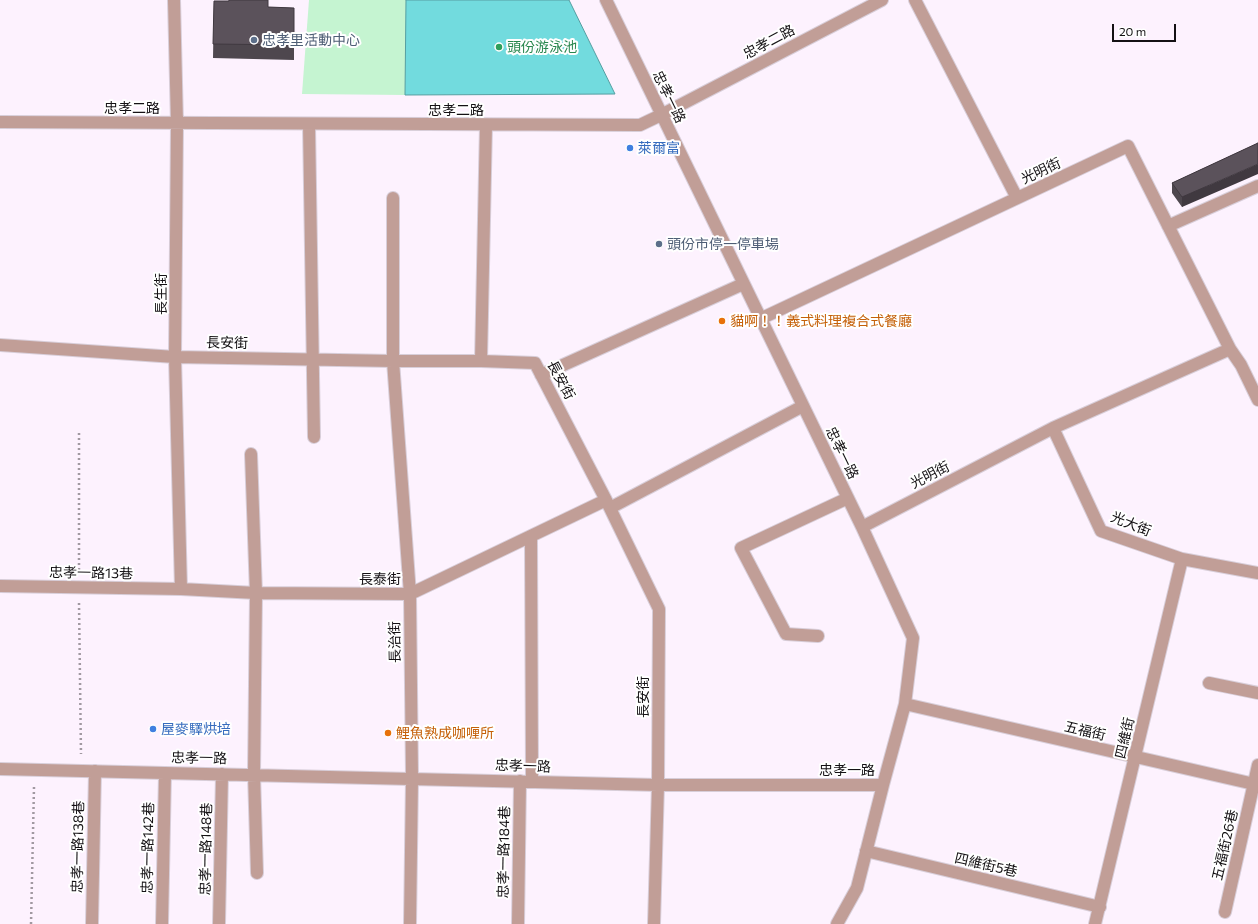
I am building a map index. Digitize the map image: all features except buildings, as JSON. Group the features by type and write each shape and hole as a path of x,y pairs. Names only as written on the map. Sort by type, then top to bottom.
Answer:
{"street":[{"name":"長生街","path":"174,0 177,123 175,357 181,589"},
{"name":"忠孝一路","path":"0,768 658,785 883,785 905,704 913,638 862,527 606,0"},
{"name":"忠孝二路","path":"0,122 640,125 882,0"},
{"path":"915,0 1017,198"},
{"path":"309,124 314,436"},
{"path":"481,360 486,125"},
{"name":"光明街","path":"760,319 1128,146 1230,349 1241,365 1258,400"},
{"path":"1168,226 1258,186"},
{"name":"長治街","path":"394,198 393,361 410,594 412,778 410,924"},
{"path":"542,375 743,284"},
{"name":"長安街","path":"0,345 175,357 393,361 481,360 535,363 608,504 659,610 658,785 654,924"},
{"name":"光明街","path":"862,527 1053,428 1230,349"},
{"name":"長泰街","path":"181,589 256,593 410,594 531,536 608,504 803,406"},
{"name":"光大街","path":"1053,428 1101,531 1182,559 1258,573"},
{"path":"251,454 256,593 254,774 257,873"},
{"path":"818,636 786,634 741,548 848,498"},
{"name":"忠孝一路184巷","path":"518,924 526,781 531,536"},
{"name":"四維街","path":"1095,924 1136,758 1182,559"},
{"name":"忠孝一路13巷","path":"0,586 181,589"},
{"path":"1209,682 1258,693"},
{"name":"五福街","path":"905,704 1256,785"},
{"name":"五福街26巷","path":"1225,912 1256,785 1258,765"},
{"name":"忠孝一路138巷","path":"92,924 95,771"},
{"name":"忠孝一路142巷","path":"162,924 165,773"},
{"name":"忠孝一路148巷","path":"219,924 222,774"},
{"path":"837,924 857,888 883,785"},
{"name":"四維街5巷","path":"866,851 1100,907"}],"path":[{"path":"31,924 34,770"}],"green space":[{"path":"309,0 408,0 405,95 302,94"}],"water":[{"name":"頭份游泳池","path":"406,0 569,0 615,94 405,95"}],"place":[{"name":"忠孝里活動中心","path":"254,40"},
{"name":"頭份游泳池","path":"499,47"},
{"name":"萊爾富","path":"630,148"},
{"name":"頭份市停一停車場","path":"659,244"},
{"name":"貓啊！！義式料理複合式餐廳","path":"722,321"},
{"name":"屋麥驛烘培","path":"153,729"},
{"name":"鯉魚熟成咖喱所","path":"388,733"}]}
